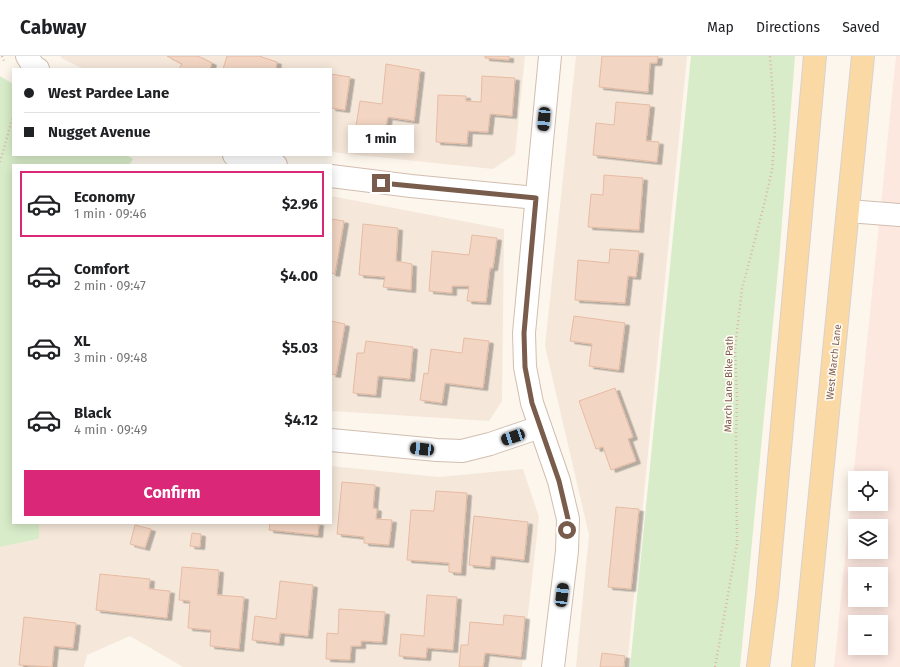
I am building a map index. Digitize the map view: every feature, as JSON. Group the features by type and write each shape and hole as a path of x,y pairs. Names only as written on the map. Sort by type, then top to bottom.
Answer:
{"main road":[{"path":"758,667 767,595 815,56"},
{"name":"West March Lane","path":"803,667 863,56"}],"street":[{"path":"27,56 36,68"},
{"path":"550,56 524,333 525,367 532,403 559,481 568,519 567,551 553,667"},
{"path":"237,156 271,164"},
{"path":"332,176 411,186 536,198"},
{"path":"848,211 900,215"},
{"path":"332,440 462,451 490,444 540,427"}],"path":[{"name":"March Lane Bike Path","path":"715,667 737,544 737,399 735,349 742,289 772,170 775,134 770,56"},
{"path":"0,162 12,120"}],"shaded area":[{"path":"61,56 525,56 515,154 493,169 332,151 332,68 82,68 61,58"},
{"path":"576,56 687,56 627,667 576,667 589,535 545,346"},
{"path":"896,56 900,56 900,667 834,667 848,529 848,559 888,559 888,519 849,519 850,511 888,511 888,471 854,471"},
{"path":"332,196 504,229 502,401 489,421 332,411"},
{"path":"332,466 439,477 523,469 539,517 522,667 183,667 130,636 87,655 84,667 0,667 0,547 39,539 39,524 332,524"}],"green space":[{"path":"691,56 795,56 779,260 740,667 630,667"},
{"path":"0,76 12,83 12,156 128,156 133,159 130,164 12,164 12,524 39,524 39,539 0,547"}],"building":[{"path":"167,56 198,56 212,63 210,68 180,68 182,64"},
{"path":"227,56 259,56 277,62 276,68 223,68"},
{"path":"485,56 509,56 509,60 485,58"},
{"path":"602,56 658,56 657,63 650,63 648,92 599,87"},
{"path":"386,64 420,70 414,121 388,117 385,131 356,126 360,101 382,104"},
{"path":"332,74 350,77 345,110 332,108"},
{"path":"482,76 515,78 512,116 490,114 488,132 468,131 467,144 436,142 438,95 466,96 466,101 481,102"},
{"path":"616,102 650,105 646,141 659,142 657,162 593,155 596,123 614,125"},
{"path":"604,175 643,178 639,230 588,227 591,194 603,195"},
{"path":"332,219 344,221 335,274 332,273"},
{"path":"363,224 398,228 396,261 412,264 411,290 383,287 385,277 359,275"},
{"path":"472,235 497,238 493,268 490,268 486,302 467,301 469,286 452,286 452,293 429,291 432,251 469,255"},
{"path":"610,249 639,251 636,277 628,276 625,303 575,300 578,260 609,263"},
{"path":"574,316 625,323 619,370 589,366 592,344 570,341"},
{"path":"332,321 345,324 336,375 332,374"},
{"path":"464,338 489,341 483,388 445,383 442,403 420,400 424,373 428,374 431,349 462,353"},
{"path":"366,341 413,347 410,379 378,376 376,395 353,393 357,353 364,353"},
{"path":"615,388 633,437 628,439 636,461 611,470 603,447 596,449 579,401"},
{"path":"342,482 375,485 373,508 377,509 376,519 392,520 389,545 364,543 364,537 337,534"},
{"path":"436,491 467,493 461,573 449,572 449,563 407,560 411,510 434,511"},
{"path":"616,507 639,509 631,589 608,587"},
{"path":"474,516 528,522 524,560 491,556 490,567 469,565"},
{"path":"270,524 319,524 318,535 269,530"},
{"path":"135,525 151,529 145,548 130,544"},
{"path":"192,533 201,534 200,547 190,546"},
{"path":"182,567 219,570 217,595 244,597 239,649 210,646 211,630 188,628 190,601 179,600"},
{"path":"100,574 150,579 149,589 170,591 167,618 96,610"},
{"path":"280,581 313,585 308,636 280,633 279,643 252,640 255,616 276,619"},
{"path":"427,595 457,597 453,650 427,648 426,658 399,656 401,634 424,636"},
{"path":"339,609 385,612 382,642 361,641 361,646 351,646 350,660 326,659 327,633 338,634"},
{"path":"504,615 525,617 521,657 485,653 483,667 459,667 461,645 468,645 470,622 503,625"},
{"path":"24,617 76,623 73,648 54,646 52,667 19,665"},
{"path":"602,653 625,656 624,667 600,667"}],"route":[{"path":"381,183 536,198 524,333 525,367 532,403 559,481 568,519 567,530"}]}
